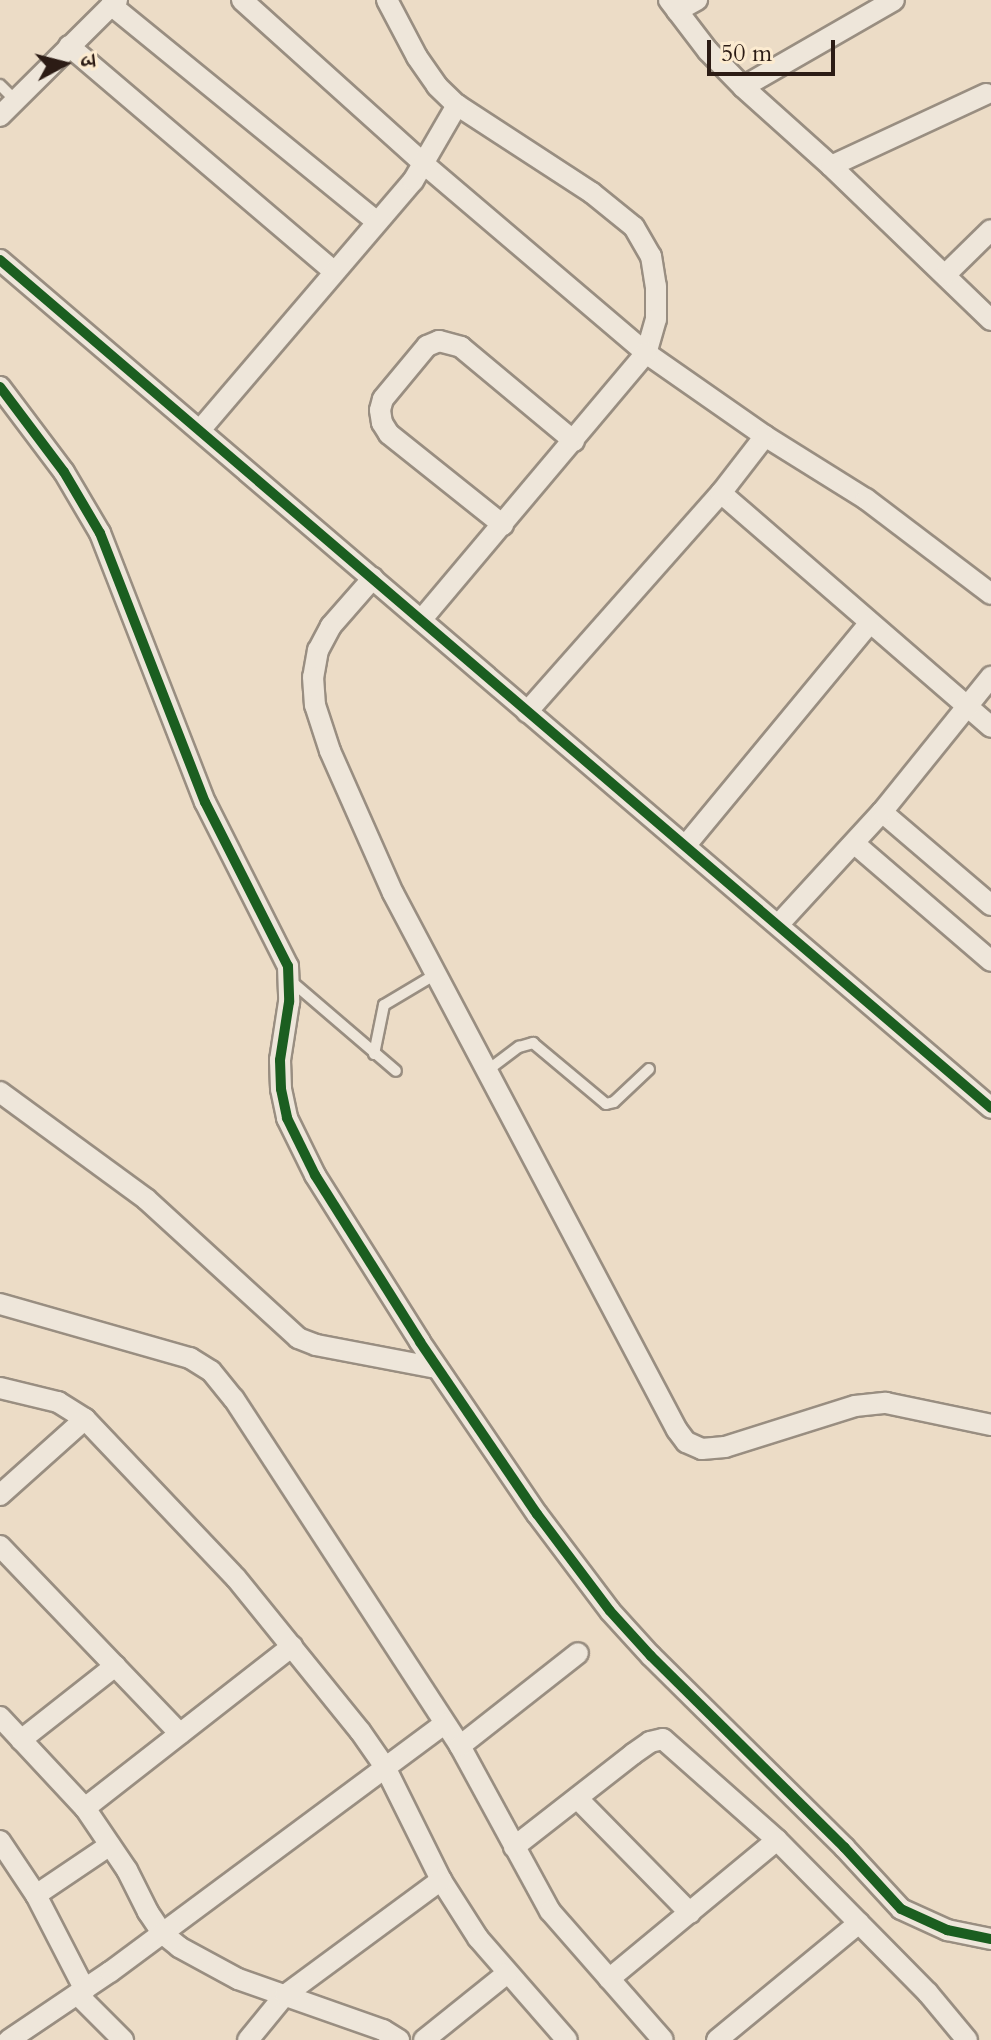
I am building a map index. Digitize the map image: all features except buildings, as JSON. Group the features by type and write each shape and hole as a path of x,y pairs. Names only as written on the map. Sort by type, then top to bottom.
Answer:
{"street":[{"path":"242,0 424,164 646,353 765,436 866,499 991,594"},
{"path":"387,0 417,57 437,86 457,105 592,193 634,227 651,256 656,286 656,319 646,353 421,620"},
{"path":"697,0 673,6 743,87 831,166 991,320"},
{"path":"743,87 894,0"},
{"path":"0,116 114,2 377,222"},
{"path":"69,46 333,271"},
{"path":"831,166 986,94"},
{"path":"201,429 424,164 457,105"},
{"path":"945,275 991,230"},
{"path":"0,260 991,1108"},
{"path":"503,525 389,434 382,423 380,410 383,399 427,346 439,341 461,347 574,441"},
{"path":"0,387 64,472 100,533 205,802 280,946 291,981 280,1060 281,1089 287,1118 315,1175 437,1368 537,1514 610,1611 651,1656 844,1847 901,1909 947,1930 991,1939"},
{"path":"527,712 721,493 765,436"},
{"path":"721,493 991,727"},
{"path":"373,578 331,626 318,650 313,677 315,705 354,810 436,974 686,1442 702,1449 725,1447 855,1406 886,1403 991,1425"},
{"path":"686,845 869,624"},
{"path":"778,925 855,844 991,677"},
{"path":"882,812 991,905"},
{"path":"855,844 991,961"},
{"path":"0,1092 146,1199 298,1338 316,1345 437,1368"},
{"path":"0,1304 190,1358 211,1371 234,1399 438,1728 460,1746 550,1911 663,2040"},
{"path":"0,1388 58,1402 85,1419 236,1578 391,1762 441,1880 506,1974 567,2040"},
{"path":"0,1495 85,1419"},
{"path":"0,1546 180,1734"},
{"path":"85,1808 292,1646"},
{"path":"460,1746 578,1653"},
{"path":"21,1740 115,1666"},
{"path":"0,1717 85,1808 162,1933 192,1955 238,1979 383,2030 396,2039"},
{"path":"9,2040 81,1992 438,1728"},
{"path":"514,1847 633,1754 650,1742 663,1739 777,1840 928,1993 967,2040"},
{"path":"578,1799 690,1913"},
{"path":"609,1979 777,1840"},
{"path":"0,1841 36,1895 81,1992 123,2040"},
{"path":"36,1895 110,1845"},
{"path":"248,2040 285,1995 441,1880"},
{"path":"717,2040 859,1923"},
{"path":"424,2040 506,1974"}],"lane":[{"path":"0,85 15,100"},
{"path":"374,1054 377,1026 384,1005 436,974"},
{"path":"291,981 396,1071"},
{"path":"488,1070 519,1047 533,1043 606,1104 614,1102 649,1069"}],"cycle path":[{"path":"0,260 991,1108"},
{"path":"0,387 64,472 100,533 205,802 288,966 289,1002 280,1060 281,1089 287,1118 315,1175 420,1342 537,1514 610,1611 651,1656 844,1847 901,1909 947,1930 991,1939"}]}
